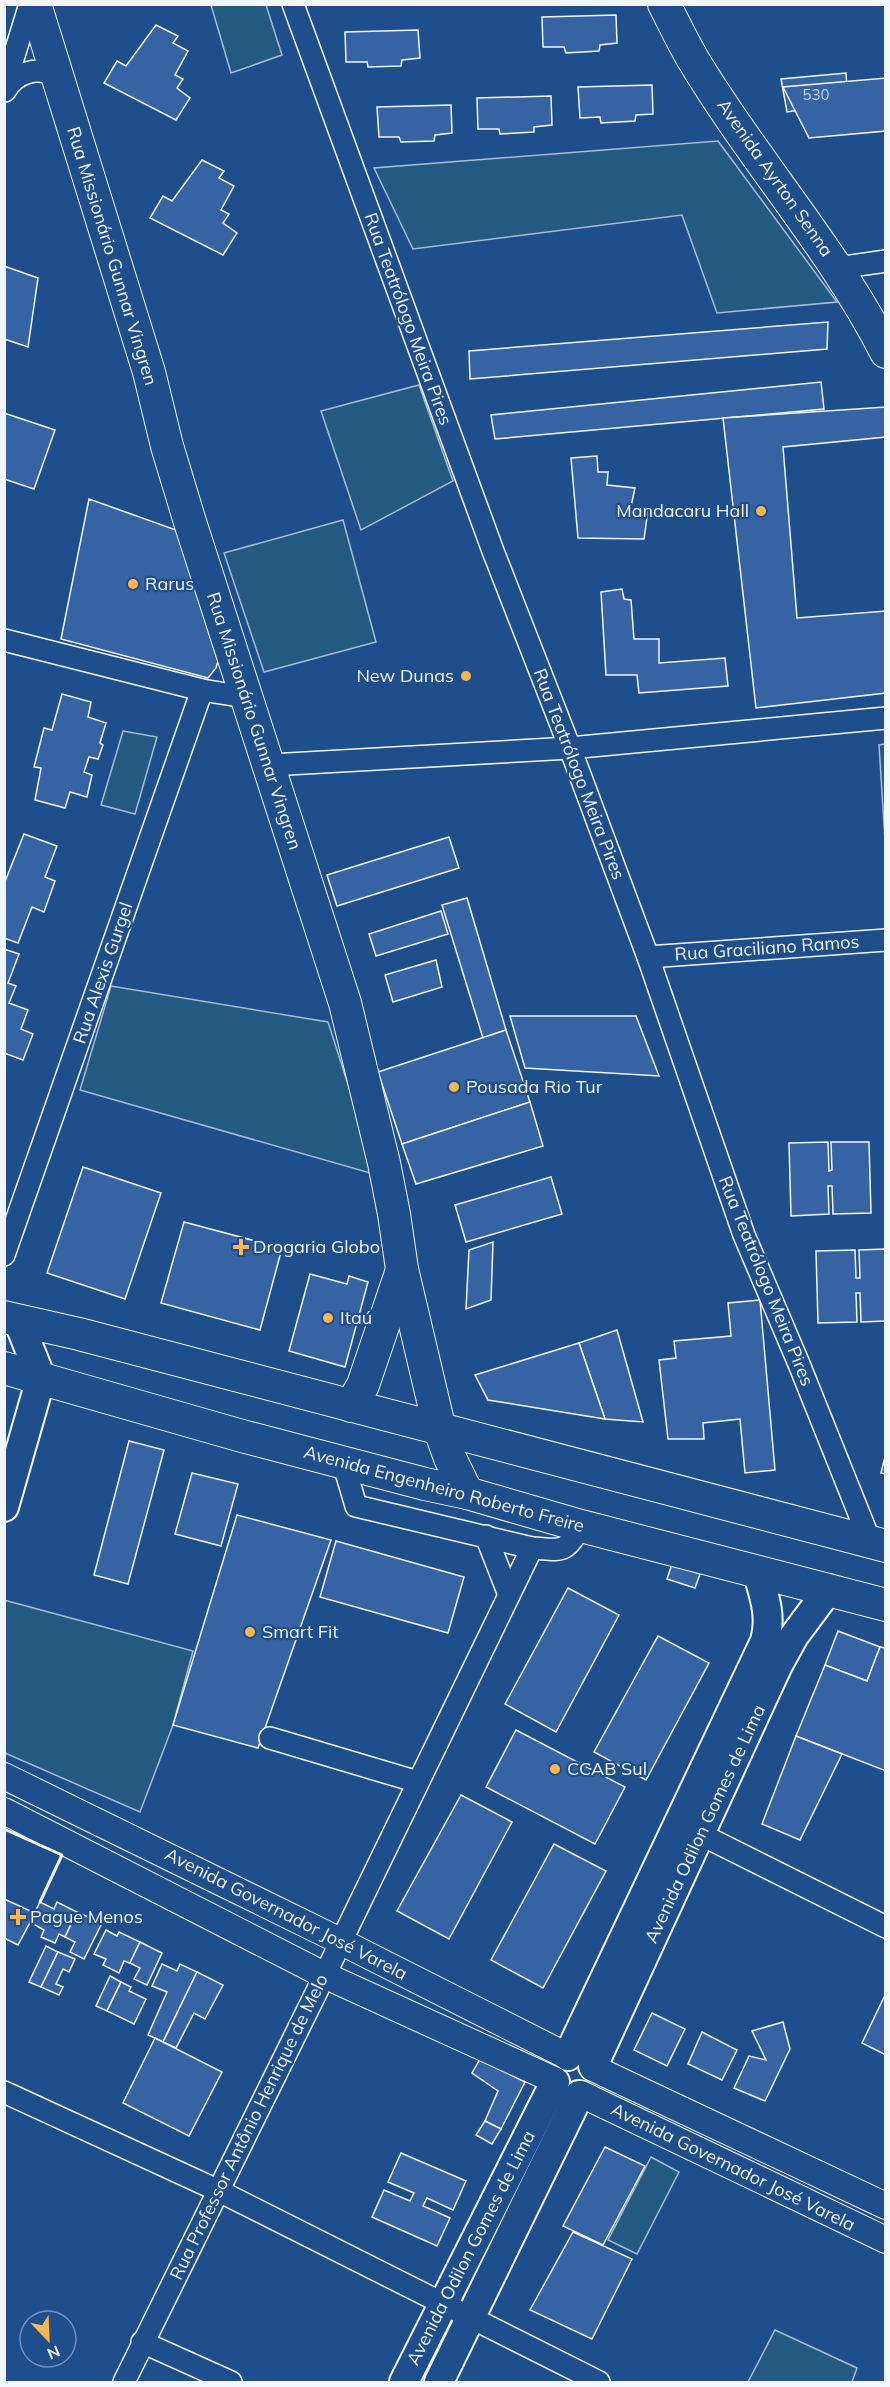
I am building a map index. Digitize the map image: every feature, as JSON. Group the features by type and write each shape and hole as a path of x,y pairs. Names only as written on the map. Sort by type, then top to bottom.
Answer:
{"main road":[{"name":"Rua Missionário Gunnar Vingren","path":"33,4 149,372 167,446 245,697 270,765 345,1002 391,1194 402,1269 440,1430 450,1458 467,1493"},
{"name":"Avenida Ayrton Senna","path":"664,4 694,61 837,268 862,307 885,352"},
{"name":"Rua Missionário Gunnar Vingren","path":"351,1406 363,1385 402,1269"},
{"path":"11,1319 878,1544"},
{"path":"4,1507 41,1378 11,1319"},
{"name":"Avenida Engenheiro Roberto Freire","path":"4,1368 242,1436 467,1493 581,1526 829,1588 885,1605"},
{"name":"Avenida Odilon Gomes de Lima","path":"439,2382 471,2317 574,2075 765,1641 768,1629 768,1610 757,1571"},
{"name":"Avenida Odilon Gomes de Lima","path":"404,2382 444,2303 574,2075 700,1834 778,1665 794,1636 829,1588"}],"street":[{"path":"4,90 33,4"},
{"name":"Rua Teatrólogo Meira Pires","path":"293,4 493,550 648,957 744,1235 878,1544"},
{"path":"4,90 13,80 29,72 46,72 57,78"},
{"path":"837,268 885,261"},
{"path":"4,640 202,690 245,697"},
{"name":"Rua Alexis Gurgel","path":"4,1256 202,690"},
{"path":"270,765 570,748 885,718"},
{"name":"Rua Graciliano Ramos","path":"648,957 885,940"},
{"path":"344,1462 356,1506 532,1548 559,1550 568,1546 581,1526"},
{"path":"486,1536 509,1595"},
{"name":"Rua Professor Antônio Henrique de Melo","path":"124,2382 532,1548"},
{"path":"270,1738 418,1782"},
{"name":"Avenida Governador José Varela","path":"4,1776 341,1942 574,2075 885,2240"},
{"path":"16,1816 40,1792"},
{"name":"Avenida Governador José Varela","path":"16,1816 324,1975 574,2075 885,2206"},
{"path":"700,1834 885,1927"},
{"path":"4,2092 217,2190 599,2382"},
{"path":"142,2342 231,2382"}],"shaded area":[{"path":"211,5 266,5 282,55 231,73"},
{"path":"718,141 837,302 717,313 682,215 413,249 374,168"},
{"path":"419,385 453,481 361,530 321,411"},
{"path":"343,520 376,642 264,672 224,553"},
{"path":"123,731 157,737 135,814 101,805"},
{"path":"886,744 885,840 879,745"},
{"path":"111,986 328,1022 377,1175 80,1090"},
{"path":"4,1600 193,1651 173,1725 140,1812 5,1753"},
{"path":"651,2157 679,2172 637,2254 608,2240"},
{"path":"775,2330 857,2368 852,2382 748,2382"}],"building":[{"path":"616,15 617,43 600,45 599,51 566,53 564,47 543,47 542,17"},
{"path":"156,25 178,36 173,43 188,51 175,75 183,79 177,88 190,98 176,120 104,83 117,61 126,66"},
{"path":"418,30 420,58 402,60 401,66 368,67 367,62 346,62 345,32"},
{"path":"846,73 848,103 787,112 781,79"},
{"path":"886,78 886,131 809,138 783,87"},
{"path":"652,85 653,114 636,115 635,121 601,123 600,117 580,118 578,87"},
{"path":"551,96 552,125 534,127 534,132 500,134 499,129 478,129 477,98"},
{"path":"451,105 452,133 435,135 434,141 401,142 399,137 379,137 377,107"},
{"path":"202,160 224,171 219,178 234,186 221,210 229,214 223,223 237,233 223,255 150,218 163,196 172,201"},
{"path":"4,266 38,278 28,347 4,339"},
{"path":"828,322 827,349 470,379 469,351"},
{"path":"821,382 824,409 495,439 491,415"},
{"name":"Mandacaru Hall","path":"886,407 886,437 783,447 797,618 886,611 886,693 756,708 723,418"},
{"path":"4,413 55,430 34,489 4,479"},
{"path":"597,456 598,472 608,472 607,485 635,488 630,511 648,510 644,539 578,538 571,458"},
{"name":"Rarus","path":"89,499 176,530 218,661 216,668 208,678 61,639"},
{"path":"622,589 624,599 631,600 634,639 659,639 659,663 725,658 728,686 639,693 637,675 606,675 601,592"},
{"path":"62,694 91,702 88,717 106,723 100,743 103,745 98,759 89,757 84,772 92,775 87,797 70,792 65,808 35,800 41,768 34,767 44,728 52,730"},
{"path":"24,834 57,846 45,877 55,881 44,912 32,907 18,943 4,938 4,884"},
{"path":"449,837 459,868 337,906 327,875"},
{"path":"467,898 506,1030 483,1038 442,905"},
{"path":"441,911 448,934 376,956 369,934"},
{"path":"4,949 19,954 8,983 16,986 9,1003 28,1010 21,1029 33,1034 23,1060 4,1053"},
{"path":"436,960 442,987 393,1002 385,975"},
{"path":"510,1016 636,1016 659,1076 525,1068"},
{"name":"Pousada Rio Tur","path":"506,1030 530,1102 402,1144 378,1072"},
{"path":"530,1102 543,1146 416,1184 402,1144"},
{"path":"828,1142 829,1171 832,1170 831,1142 869,1142 871,1213 833,1214 832,1186 828,1186 829,1214 791,1216 789,1143"},
{"path":"83,1167 161,1193 125,1299 47,1273"},
{"path":"551,1177 562,1214 466,1242 455,1205"},
{"path":"184,1222 282,1248 260,1330 161,1303"},
{"path":"493,1242 491,1300 466,1309 469,1250"},
{"path":"886,1249 886,1321 861,1322 860,1293 856,1293 857,1322 818,1323 816,1251 855,1250 856,1278 860,1278 859,1250"},
{"name":"Itaú","path":"310,1274 347,1284 349,1276 368,1282 345,1367 289,1351"},
{"path":"760,1300 775,1470 745,1473 740,1419 703,1423 704,1439 668,1439 659,1360 676,1358 674,1341 731,1336 728,1303"},
{"path":"617,1330 643,1422 605,1419 579,1343"},
{"path":"579,1343 605,1419 488,1400 475,1375"},
{"path":"129,1441 164,1450 128,1584 94,1575"},
{"path":"886,1453 886,1474 881,1473"},
{"path":"192,1473 238,1484 221,1546 175,1534"},
{"name":"Smart Fit","path":"237,1515 331,1540 258,1748 173,1725"},
{"path":"336,1541 464,1577 448,1633 320,1597"},
{"path":"672,1564 700,1574 695,1588 667,1579"},
{"path":"568,1588 619,1615 556,1732 505,1704"},
{"path":"838,1631 880,1647 867,1681 825,1665"},
{"path":"658,1636 709,1663 646,1780 594,1752"},
{"path":"880,1647 886,1648 886,1771 796,1736 825,1665 867,1681"},
{"path":"516,1730 625,1787 595,1844 486,1787"},
{"path":"796,1736 842,1754 800,1840 762,1824"},
{"path":"461,1795 512,1822 449,1939 397,1911"},
{"path":"554,1844 606,1871 543,1988 491,1960"},
{"name":"Pague Menos","path":"4,1899 35,1913 18,1945 4,1938"},
{"path":"40,1902 54,1909 57,1902 77,1912 65,1937 59,1934 55,1943 41,1937 44,1930 30,1922"},
{"path":"77,1912 102,1923 84,1959 70,1952 75,1942 65,1937"},
{"path":"106,1930 117,1936 119,1932 140,1942 130,1963 124,1961 119,1973 103,1965 106,1959 94,1954"},
{"path":"140,1942 162,1953 147,1985 134,1979 140,1968 130,1963"},
{"path":"46,1946 58,1952 41,1987 29,1982"},
{"path":"58,1952 75,1959 69,1972 63,1969 56,1984 63,1987 59,1995 41,1987"},
{"path":"162,1964 177,1971 180,1964 197,1972 163,2042 148,2035 167,1992 152,1986"},
{"path":"197,1972 223,1985 205,2019 194,2013 176,2048 163,2042"},
{"path":"110,1976 121,1982 107,2011 96,2006"},
{"path":"121,1982 131,1987 129,1991 146,1999 134,2024 107,2011"},
{"path":"886,1993 886,2055 862,2043"},
{"path":"652,2013 685,2029 667,2066 634,2050"},
{"path":"783,2022 790,2049 765,2101 734,2088 749,2056 766,2060 752,2031"},
{"path":"702,2032 737,2050 722,2080 688,2064"},
{"path":"155,2038 222,2072 189,2136 123,2103"},
{"path":"480,2059 525,2082 501,2129 485,2121 498,2091 472,2073"},
{"path":"485,2121 501,2129 492,2144 476,2135"},
{"path":"605,2147 645,2166 603,2245 563,2226"},
{"path":"401,2153 466,2181 453,2210 427,2198 423,2206 450,2218 437,2246 372,2217 384,2190 410,2201 414,2193 388,2182"},
{"path":"573,2232 632,2259 592,2339 530,2310"}],"wall":[{"path":"4,1829 62,1855 40,1902"}],"place":[{"name":"Mandacaru Hall","path":"761,511"},
{"name":"Rarus","path":"133,584"},
{"name":"New Dunas","path":"466,676"},
{"name":"Pousada Rio Tur","path":"454,1087"},
{"name":"Drogaria Globo","path":"241,1247"},
{"name":"Itaú","path":"328,1318"},
{"name":"Smart Fit","path":"250,1632"},
{"name":"CCAB Sul","path":"555,1769"},
{"name":"Pague Menos","path":"18,1917"}]}
